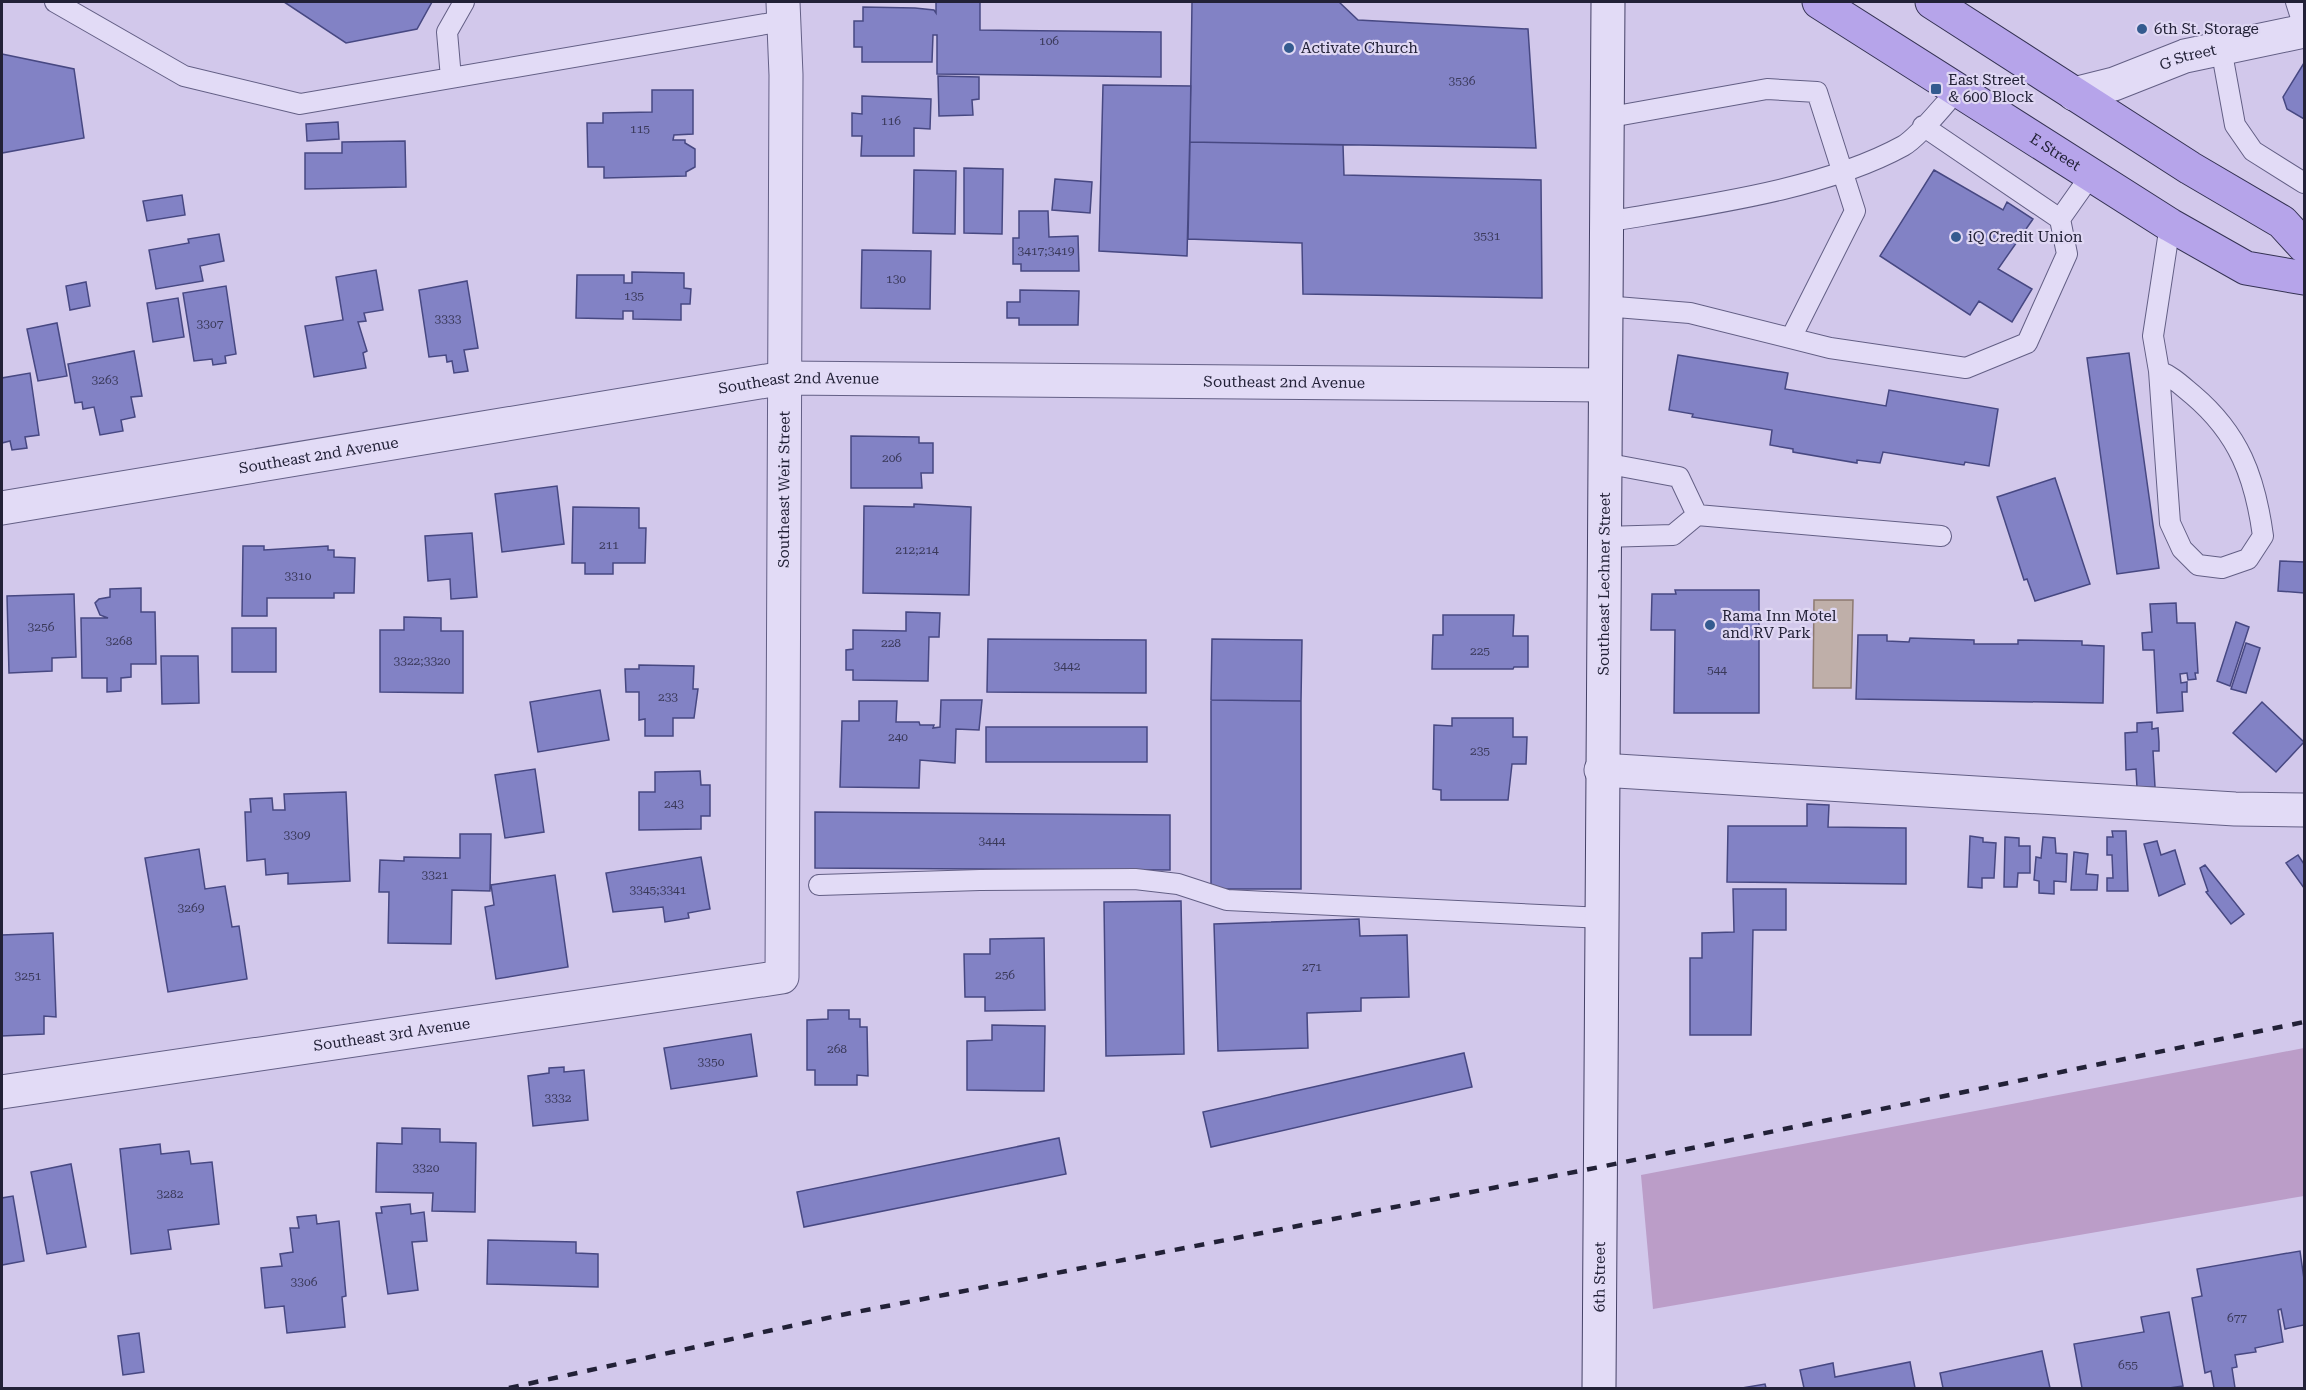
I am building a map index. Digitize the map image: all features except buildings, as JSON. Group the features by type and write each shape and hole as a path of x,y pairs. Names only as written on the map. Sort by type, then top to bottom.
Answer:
{"main road":[{"name":"E Street","path":"1819,2 2170,225 2246,268 2304,278"},
{"path":"1932,2 2190,168 2282,222 2304,246"}],"street":[{"name":"Southeast Lechner Street","path":"1600,1167 1604,918 1601,770 1605,118 1608,2"},
{"name":"Southeast Weir Street","path":"782,977 786,75 783,11"},
{"name":"G Street","path":"2073,94 2114,84 2184,56 2304,29"},
{"name":"Southeast 2nd Avenue","path":"2,508 784,378 1604,385"},
{"path":"1601,770 2224,808 2304,810"},
{"name":"Southeast 3rd Avenue","path":"2,1092 782,977"},
{"name":"6th Street","path":"1599,1389 1600,1167"}],"lane":[{"path":"56,2 184,76 300,104 451,78 783,11"},
{"path":"451,78 447,32 464,2"},
{"path":"2296,2 2304,29"},
{"path":"2222,48 2235,125 2253,151 2304,183"},
{"path":"1605,118 1767,89 1817,92 1855,211 1791,338"},
{"path":"1605,222 1749,196 1844,171 1905,145 1957,91"},
{"path":"1605,306 1690,313 1830,348 1966,369 2027,343 2067,254 2060,219 1923,126"},
{"path":"2060,219 2091,176"},
{"path":"2159,371 2169,375 2217,415 2239,448 2259,504 2263,536 2248,559 2222,568 2198,565 2182,549 2170,523 2159,371 2153,336 2170,225"},
{"path":"1604,463 1679,477 1697,515"},
{"path":"1603,537 1673,535 1697,515 1941,536"},
{"path":"819,885 1136,879 1178,884 1227,900 1604,918"}],"shaded area":[{"path":"1814,600 1853,600 1851,688 1813,688"},
{"path":"2304,1048 2304,1196 1653,1309 1641,1175"}],"railway":[{"path":"509,1388 841,1315 1600,1167 2304,1022"}],"place":[{"name":"6th St. Storage","path":"2142,29"},
{"name":"Activate Church","path":"1289,48"},
{"name":"East Street & 600 Block","path":"1936,89"},
{"name":"iQ Credit Union","path":"1956,237"},
{"name":"Rama Inn Motel and RV Park","path":"1710,625"}]}
